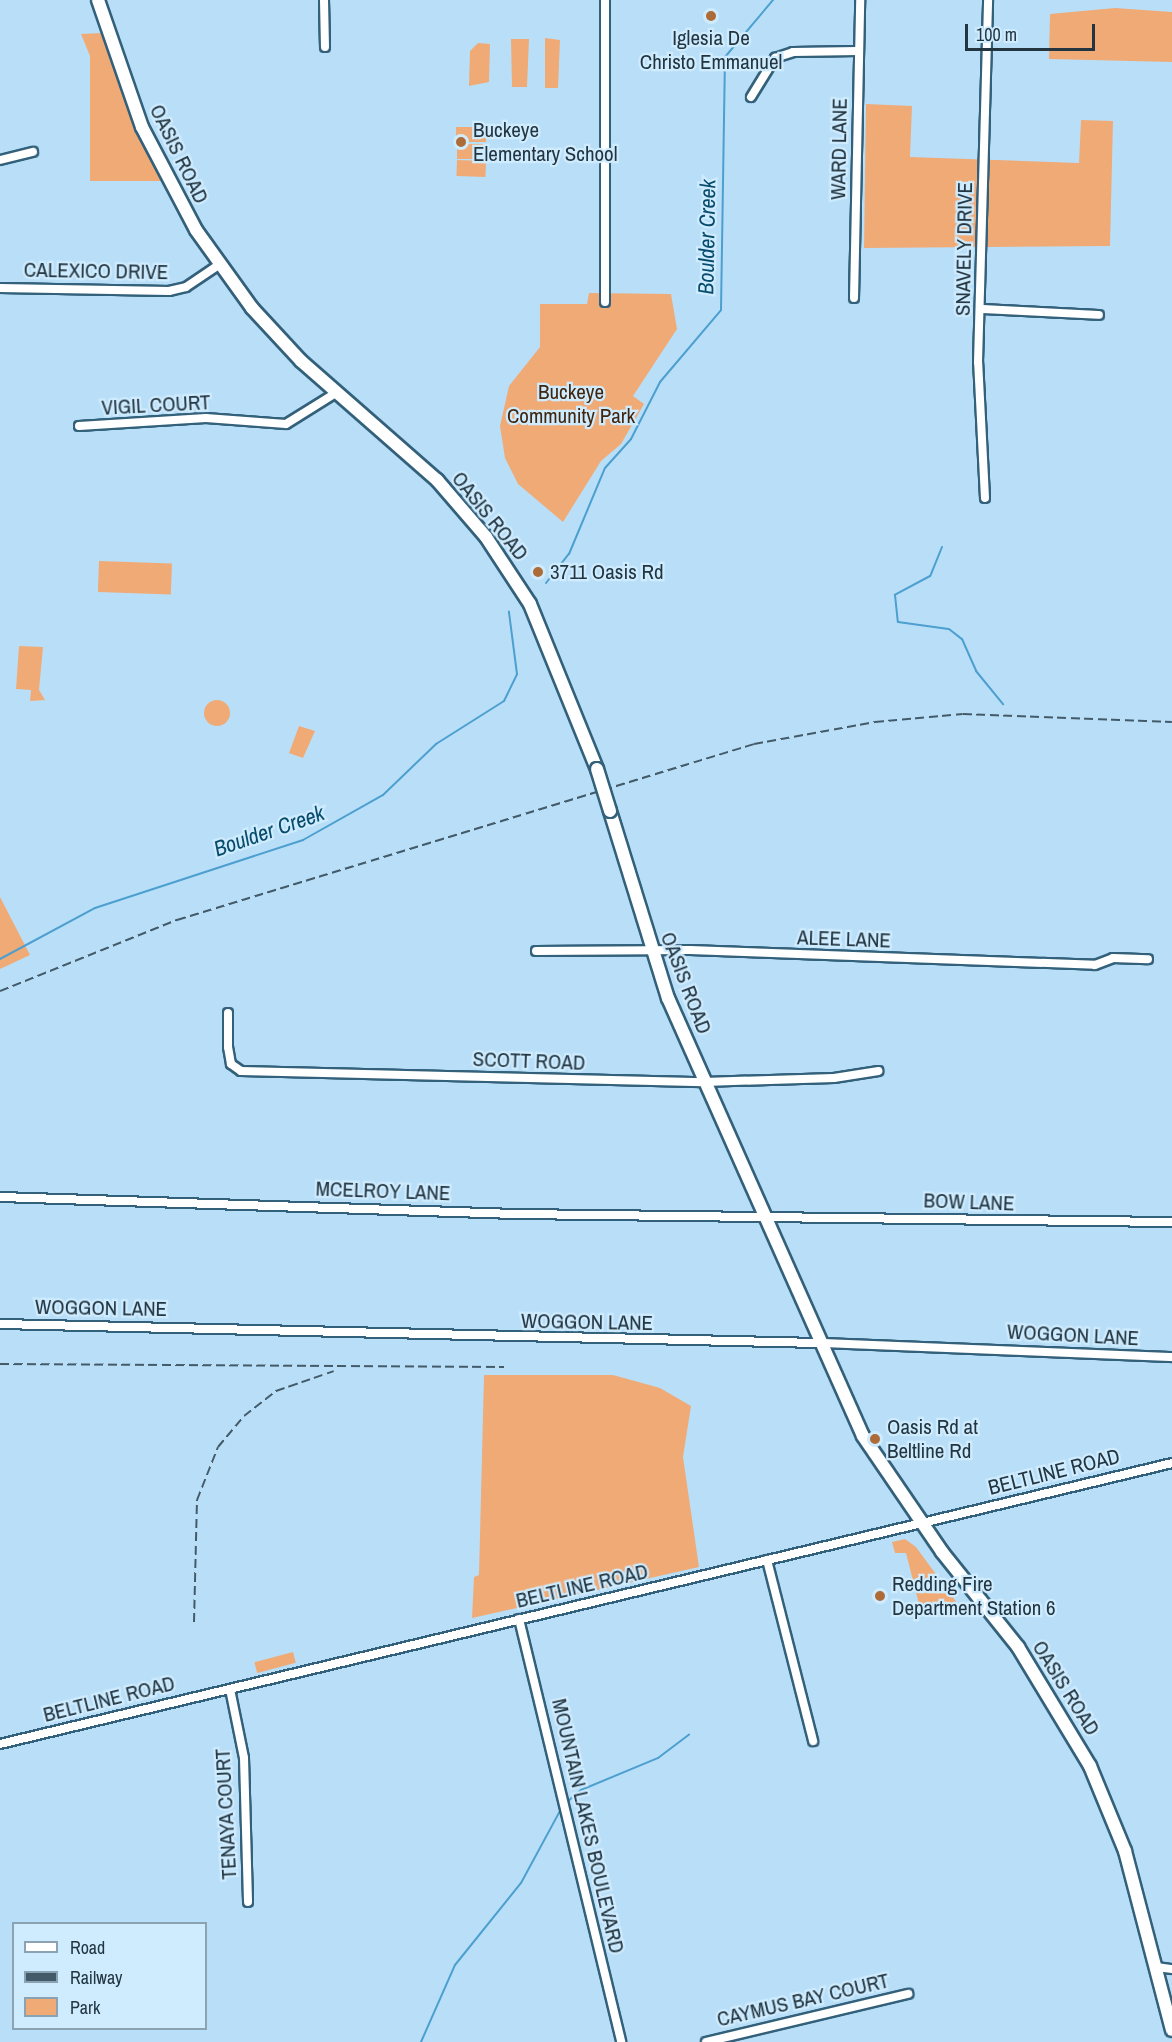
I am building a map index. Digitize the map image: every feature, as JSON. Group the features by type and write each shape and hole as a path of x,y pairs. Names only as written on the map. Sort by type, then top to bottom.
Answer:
{"main road":[{"name":"OASIS ROAD","path":"98,0 116,62 156,156 219,265 272,330 334,394 437,480 508,567 560,667 597,769 651,951 704,1082 821,1343 867,1444 922,1523 1018,1647 1071,1729 1125,1851 1172,2030"}],"street":[{"path":"324,0 325,47"},
{"path":"605,0 605,302"},
{"name":"WARD LANE","path":"854,298 860,0"},
{"name":"SNAVELY DRIVE","path":"985,498 978,362 982,309 988,0"},
{"path":"751,97 775,58 794,52 858,51"},
{"path":"0,160 33,152"},
{"name":"CALEXICO DRIVE","path":"0,288 169,291 219,265"},
{"path":"982,309 1099,315"},
{"name":"VIGIL COURT","path":"78,426 206,418 280,425 302,418 334,394"},
{"name":"ALEE LANE","path":"536,951 651,951 1095,965 1113,958 1148,959"},
{"name":"SCOTT ROAD","path":"228,1013 228,1047 231,1064 241,1071 704,1082 834,1078 878,1071"},
{"name":"MCELROY LANE","path":"0,1197 765,1216"},
{"name":"BOW LANE","path":"765,1216 1172,1222"},
{"name":"WOGGON LANE","path":"0,1324 821,1343 1172,1357"},
{"name":"BELTLINE ROAD","path":"0,1744 1172,1463"},
{"path":"767,1560 813,1741"},
{"name":"MOUNTAIN LAKES BOULEVARD","path":"519,1619 621,2042"},
{"name":"TENAYA COURT","path":"230,1689 244,1758 248,1902"},
{"path":"1157,1967 1172,1969"},
{"name":"CAYMUS BAY COURT","path":"706,2042 908,1994"}],"green space":[{"path":"1115,8 1172,12 1172,62 1049,59 1050,14"},
{"path":"102,33 135,122 162,181 90,181 90,56 81,34"},
{"path":"545,38 560,40 558,88 545,88"},
{"path":"511,39 529,39 527,87 512,87"},
{"path":"478,43 490,44 489,82 469,86 470,51"},
{"path":"866,104 912,106 910,157 1079,163 1081,120 1113,121 1110,246 864,248"},
{"path":"456,127 486,127 486,142 456,142"},
{"path":"457,144 486,144 486,159 457,159"},
{"path":"457,160 486,161 485,177 456,176"},
{"name":"Buckeye Community Park","path":"589,293 671,294 677,329 633,396 644,404 621,444 601,461 563,522 518,484 505,458 500,426 509,386 540,347 540,304 587,304"},
{"path":"99,561 172,564 171,595 98,592"},
{"path":"19,646 43,647 39,690 45,700 30,701 31,690 16,689"},
{"path":"217,700 226,704 230,713 226,722 217,726 208,722 204,713 208,704"},
{"path":"299,726 315,731 303,758 289,753"},
{"path":"0,897 30,955 0,969"},
{"path":"484,1375 613,1375 660,1388 691,1406 683,1457 699,1567 472,1618 474,1577 479,1575"},
{"path":"905,1539 916,1547 957,1603 921,1612 906,1553 895,1553 892,1542"},
{"path":"293,1652 296,1663 257,1673 254,1662"}],"waterway":[{"name":"Boulder Creek","path":"546,583 569,554 605,468 631,439 660,382 721,310 725,57 773,0"},
{"path":"942,547 930,576 895,595 898,622 949,629 962,639 976,671 1003,704"},
{"name":"Boulder Creek","path":"0,959 95,908 303,840 383,795 436,744 504,701 517,674 509,612"},
{"path":"567,1802 581,1790 658,1758 689,1735"},
{"path":"421,2042 455,1965 521,1883 561,1809"}],"railway":[{"path":"0,991 177,920 754,744 875,722 963,714 1172,722"},
{"path":"0,1364 504,1367"},
{"path":"194,1622 197,1500 218,1447 244,1416 276,1391 334,1371"}],"place":[{"name":"Iglesia De Christo Emmanuel","path":"711,16"},
{"name":"Buckeye Elementary School","path":"461,142"},
{"name":"3711 Oasis Rd","path":"538,572"},
{"name":"Oasis Rd at Beltline Rd","path":"875,1439"},
{"name":"Redding Fire Department Station 6","path":"880,1596"}]}
